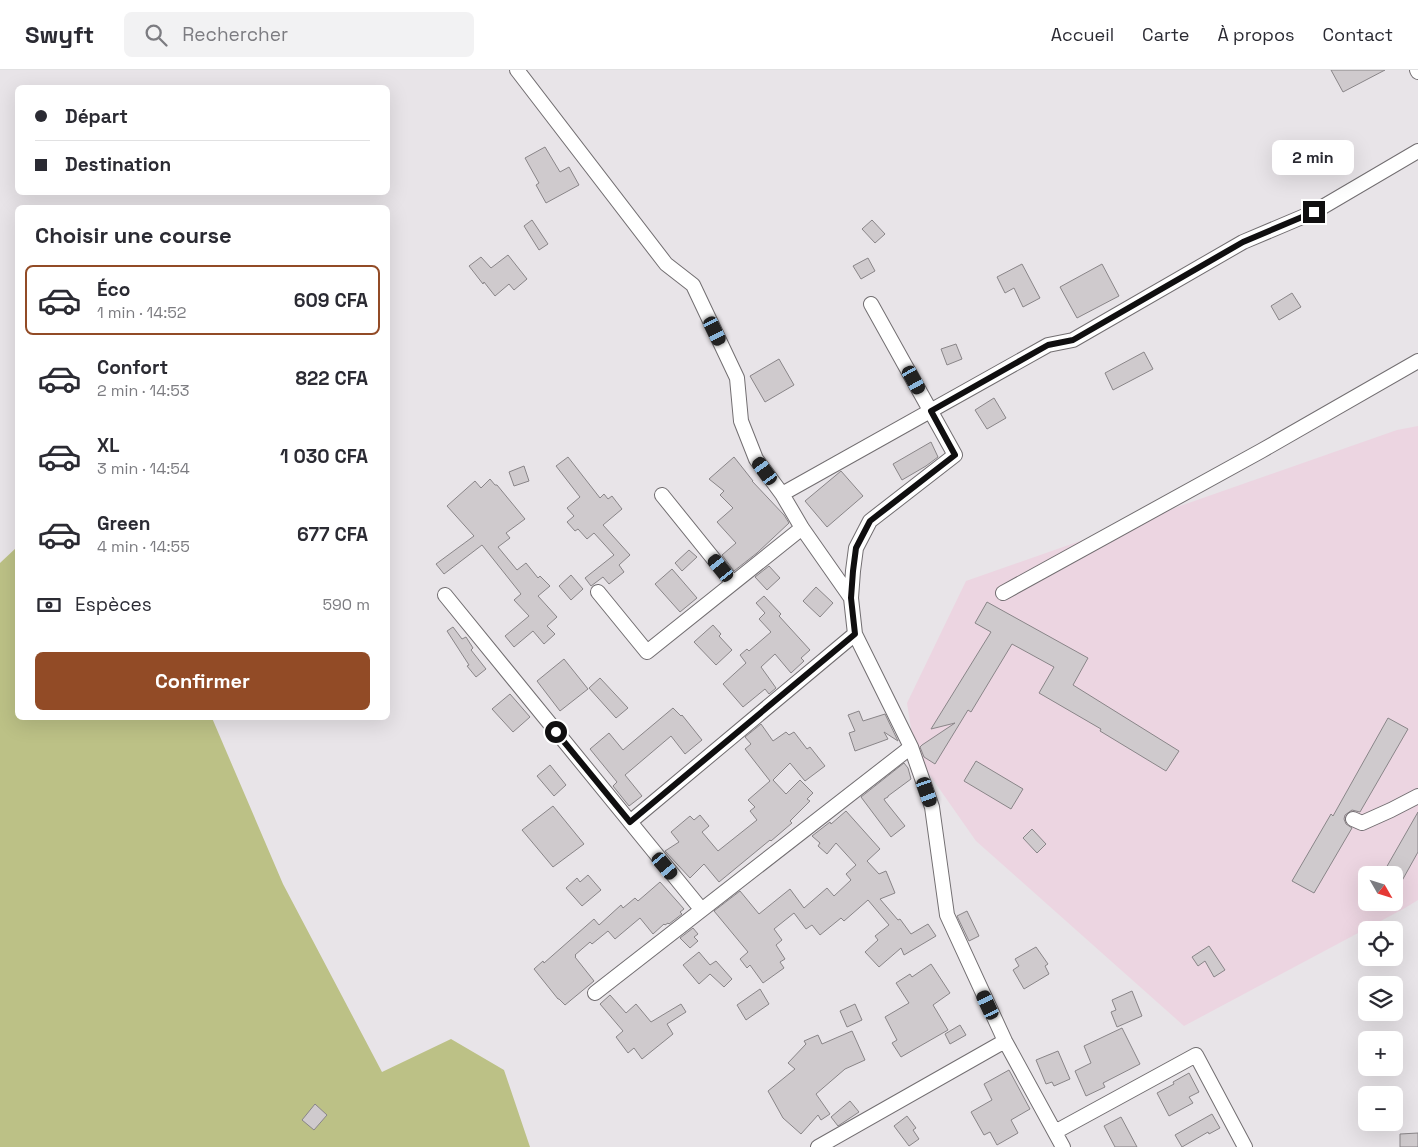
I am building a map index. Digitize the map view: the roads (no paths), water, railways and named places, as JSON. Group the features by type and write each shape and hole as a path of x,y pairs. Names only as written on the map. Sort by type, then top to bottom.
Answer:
{"street":[{"path":"517,70 666,264 693,285 737,378 741,421 756,459 782,494 802,528 851,598"},
{"path":"782,494 1048,345 1073,340 1243,242 1314,212 1418,151"},
{"path":"871,304 955,455 870,521 856,548 851,598 855,634 911,747 932,807 947,915 1005,1041 1063,1147"},
{"path":"1003,593 1261,451 1418,361"},
{"path":"662,495 733,583"},
{"path":"598,592 647,652 802,528"},
{"path":"445,595 701,909"},
{"path":"630,822 855,634"},
{"path":"595,993 911,747"},
{"path":"1353,819 1362,823 1418,796"},
{"path":"818,1147 1005,1041"},
{"path":"1055,1132 1196,1056 1245,1147"}]}
